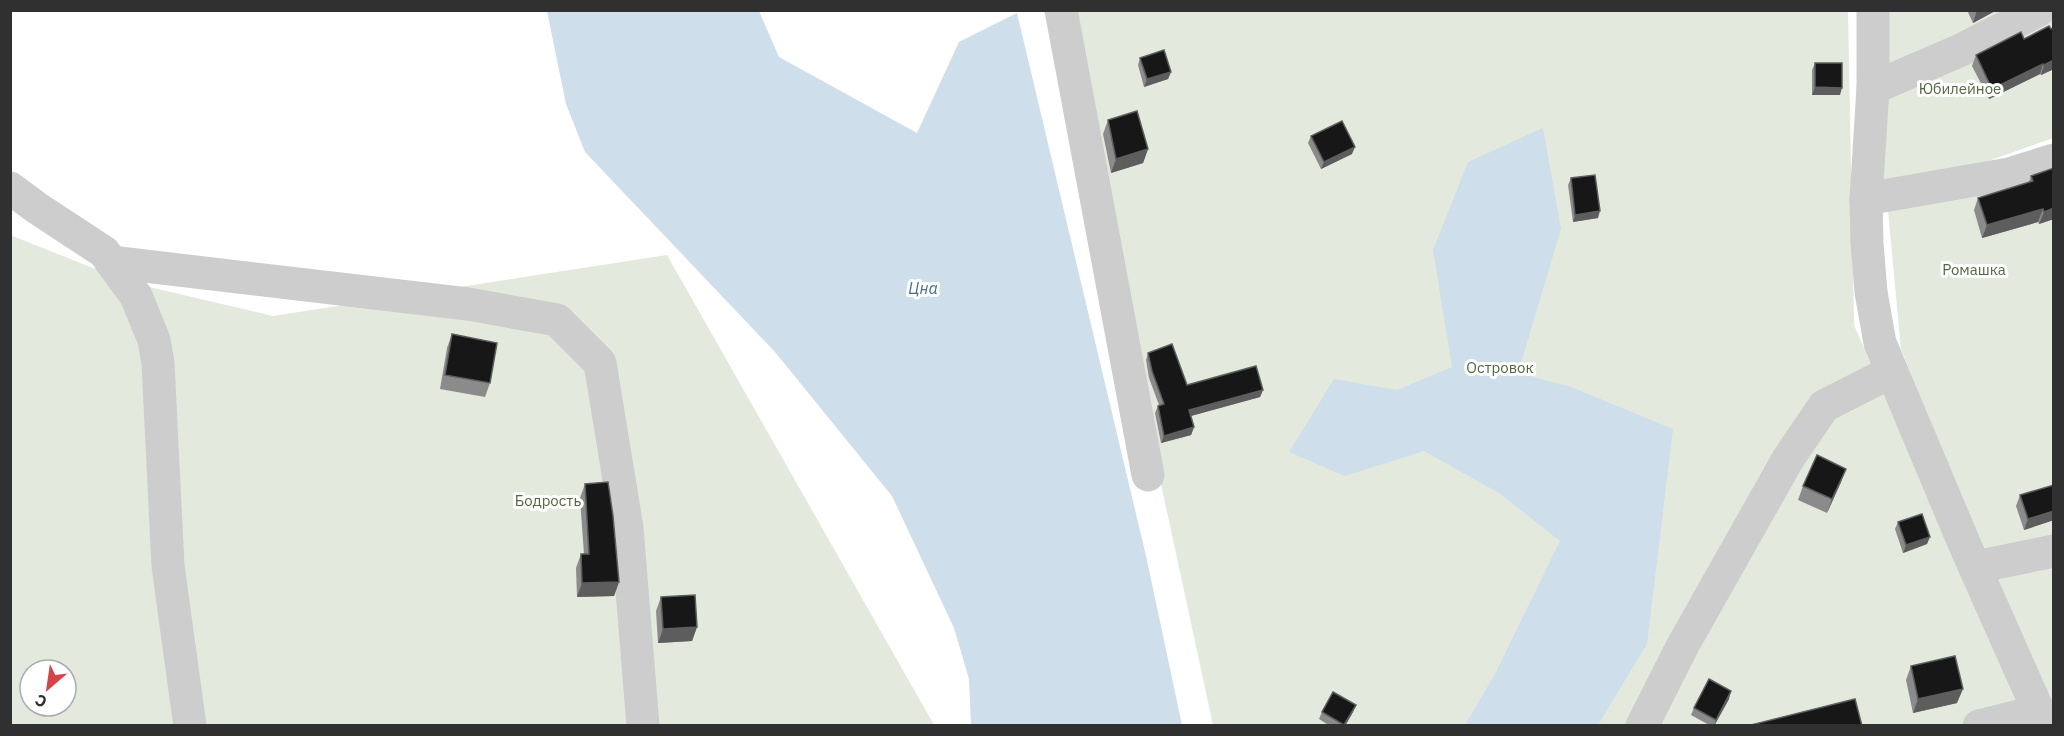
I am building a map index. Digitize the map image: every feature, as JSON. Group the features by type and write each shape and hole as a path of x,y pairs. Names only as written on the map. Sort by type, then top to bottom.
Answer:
{"street":[{"path":"1060,10 1148,475"},
{"path":"1873,10 1872,88 1866,199 1871,292 1880,343 2042,718 1979,726"},
{"path":"1872,88 1961,50 2039,10"},
{"path":"1866,199 2009,174 2054,160"},
{"path":"10,188 104,252 136,296 154,340 158,363 168,566 190,726"},
{"path":"111,262 468,304 557,320 600,363 627,528 643,726"},
{"path":"1642,726 1683,645 1788,459 1824,406 1891,372"},
{"path":"1976,567 2054,551"}],"green space":[{"name":"Островок","path":"1059,11 1848,11 1854,325 2026,725 1213,725"},
{"name":"Юбилейное","path":"1881,11 2053,11 2053,138 1980,164 1882,180"},
{"name":"Ромашка","path":"2053,160 2053,723 1901,349 1887,200"},
{"name":"Бодрость","path":"10,235 128,282 273,316 667,255 934,725 11,725"}],"water":[{"name":"Цна","path":"547,11 759,11 779,57 917,133 959,42 1017,13 1146,556 1182,725 971,725 969,679 954,628 892,496 775,352 585,152 566,104"},
{"path":"1543,128 1561,229 1518,373 1571,387 1673,429 1647,644 1598,725 1465,725 1495,674 1560,541 1499,493 1424,451 1345,476 1289,452 1334,379 1397,390 1452,367 1433,250 1468,162"}],"building":[{"path":"2049,26 2051,29 2054,27 2054,60 1992,89 1976,55 2021,32 2024,39"},
{"path":"1164,50 1171,72 1147,79 1140,58"},
{"path":"1815,63 1842,63 1842,88 1815,87"},
{"path":"1137,111 1148,149 1116,159 1108,120"},
{"path":"1342,121 1355,147 1324,162 1311,136"},
{"path":"2054,168 2054,208 1987,225 1978,198 2033,181 2031,176"},
{"path":"1595,175 1600,211 1575,215 1571,178"},
{"path":"452,334 497,343 490,383 445,375"},
{"path":"1172,344 1187,385 1256,366 1263,390 1189,410 1194,427 1164,436 1158,406 1164,404 1148,353"},
{"path":"1817,455 1846,469 1832,499 1803,486"},
{"path":"608,482 619,582 582,583 581,554 589,554 585,484"},
{"path":"2054,485 2054,511 2028,519 2020,495"},
{"path":"1922,514 1930,537 1906,545 1898,522"},
{"path":"695,595 697,627 663,629 661,597"},
{"path":"1955,656 1963,689 1918,699 1911,666"},
{"path":"1709,679 1731,691 1716,720 1694,708"},
{"path":"1333,692 1356,705 1344,725 1322,712"},
{"path":"1855,699 1862,726 1751,725"}]}
